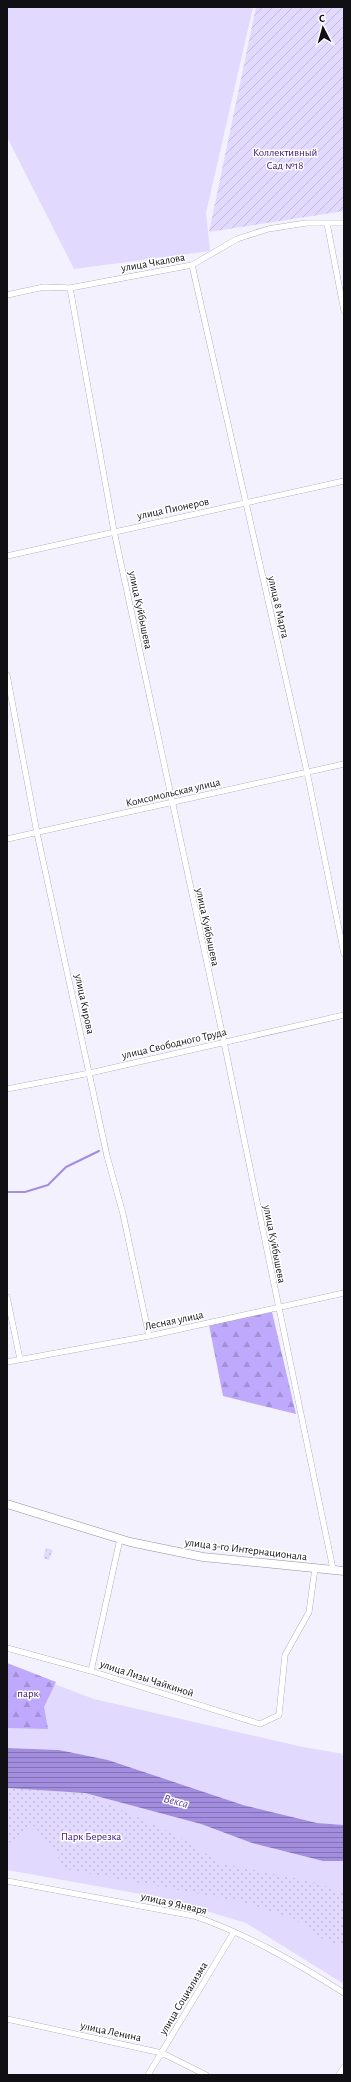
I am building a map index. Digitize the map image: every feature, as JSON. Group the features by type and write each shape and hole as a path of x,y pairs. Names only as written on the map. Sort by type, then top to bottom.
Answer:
{"main road":[{"name":"улица 3-го Интернационала","path":"7,1504 120,1539 203,1557 344,1571"}],"street":[{"name":"улица Чкалова","path":"7,295 44,287 70,288 192,265 237,239 268,229 306,223 344,223"},
{"path":"327,223 344,311"},
{"name":"улица 8 Марта","path":"192,265 307,772 344,954"},
{"name":"улица Куйбышева","path":"70,288 114,531 171,803 224,1042 277,1308 332,1569"},
{"name":"улица Пионеров","path":"7,556 344,481"},
{"name":"улица Кирова","path":"7,675 37,833 107,1156 123,1214 149,1336"},
{"name":"Комсомольская улица","path":"7,839 344,764"},
{"name":"улица Свободного Труда","path":"7,1089 90,1073 344,1015"},
{"name":"Лесная улица","path":"7,1362 149,1336 344,1293"},
{"path":"7,1298 20,1359"},
{"path":"91,1671 120,1539"},
{"name":"улица Лизы Чайкиной","path":"7,1648 91,1671 260,1724 279,1715 285,1655 309,1612 315,1568"},
{"name":"улица 9 Января","path":"7,1881 194,1916 234,1932 288,1959 344,1993"},
{"name":"улица Социализма","path":"148,2075 234,1932"},
{"name":"улица Ленина","path":"7,2019 162,2053 206,2075"},
{"path":"339,2075 344,2067"}],"green space":[{"path":"7,7 253,7 206,213 210,251 74,269 7,137"},
{"name":"Коллективный Сад №18","path":"256,7 344,7 344,211 209,232"},
{"path":"272,1312 296,1414 223,1396 209,1325"},
{"path":"46,1548 53,1550 49,1560 43,1558"},
{"name":"парк","path":"7,1663 56,1682 44,1707 48,1729 7,1728"},
{"path":"7,1666 94,1699 303,1747 344,1754 344,1825 317,1823 243,1805 108,1760 59,1750 7,1748"},
{"path":"7,1788 85,1793 201,1824 252,1843 323,1861 344,1861 344,1984 246,1923 163,1898 7,1870"},
{"name":"Парк Березка","path":"7,1788 85,1793 178,1836 221,1863 314,1882 344,1893 344,1946 326,1941 293,1918 237,1901 65,1869 48,1842 34,1826 7,1844"}],"water":[{"name":"Векса","path":"7,1748 59,1750 108,1760 243,1805 317,1823 344,1825 344,1861 323,1861 252,1843 201,1824 85,1793 7,1788"}],"waterway":[{"path":"7,1192 25,1192 48,1185 66,1167 99,1151"}]}
